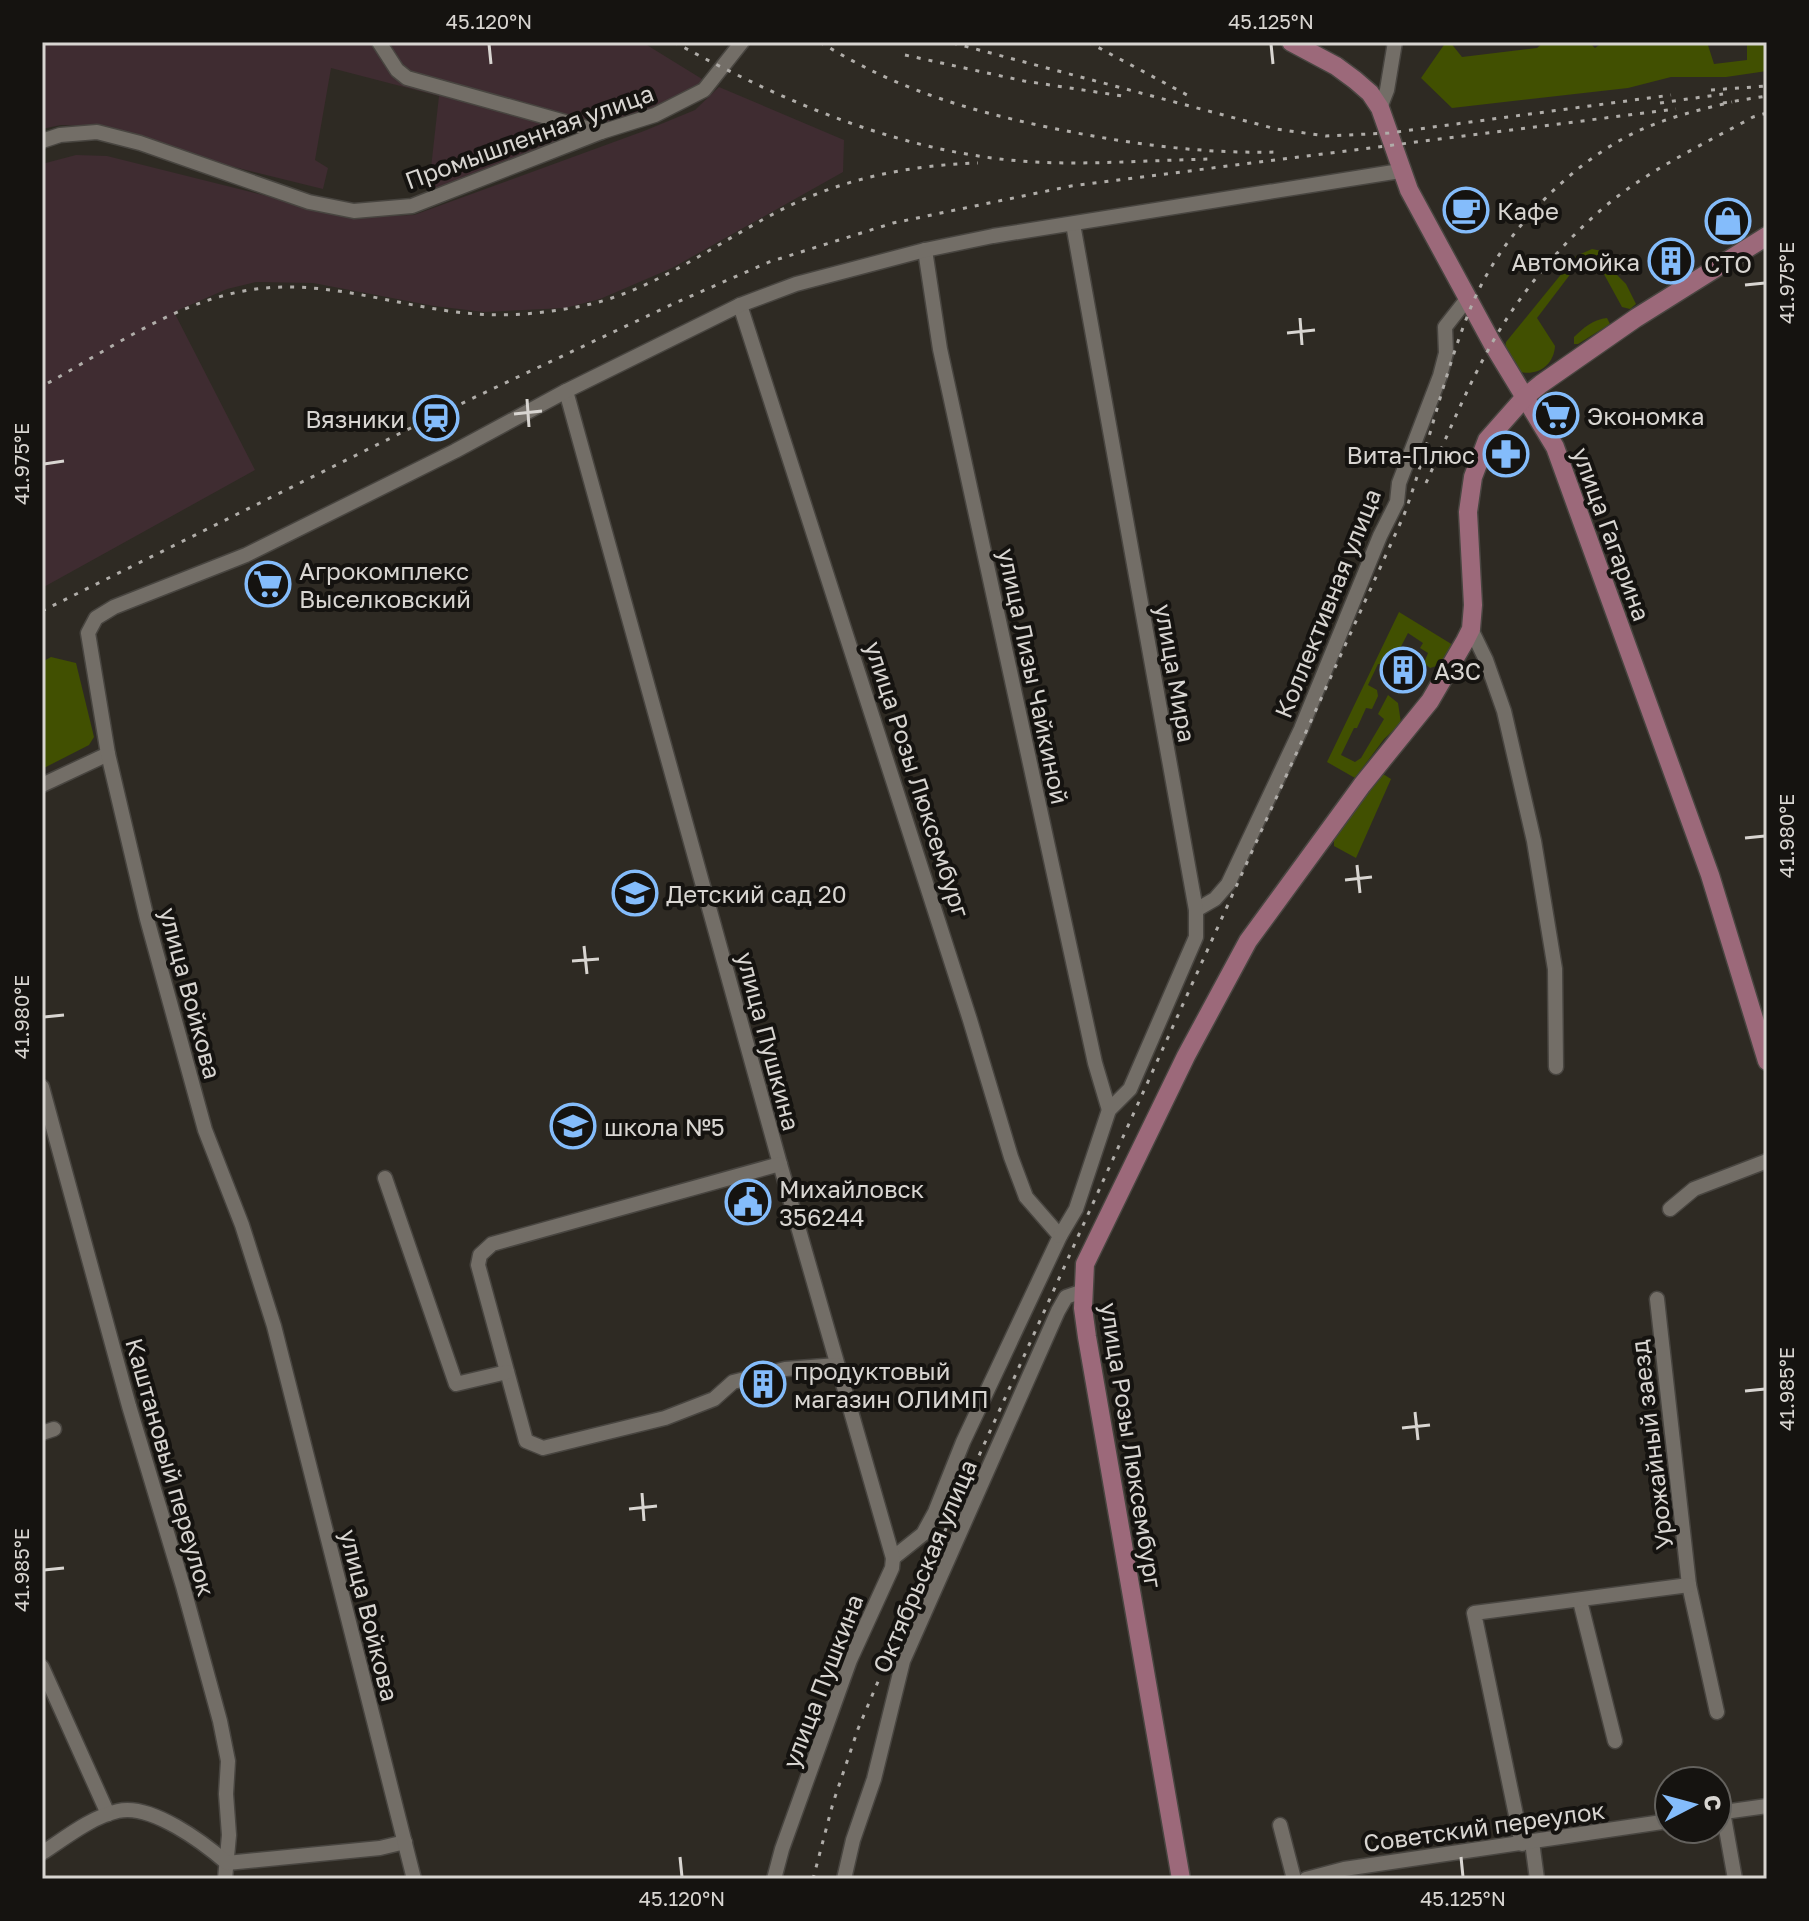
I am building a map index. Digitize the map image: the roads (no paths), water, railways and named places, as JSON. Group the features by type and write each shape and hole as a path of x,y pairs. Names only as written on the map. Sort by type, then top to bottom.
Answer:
{"main road":[{"name":"улица Гагарина","path":"1291,42 1355,80 1370,93 1380,108 1400,171 1467,299 1555,447 1710,875 1767,1061"},
{"name":"улица Розы Люксембург","path":"1181,1879 1087,1337 1083,1291 1085,1264 1186,1056 1248,941 1362,785 1430,701 1471,629 1473,605 1468,512 1473,477 1487,440 1525,397 1541,384 1636,318 1767,236"}],"street":[{"path":"379,42 397,70 407,78 601,132"},
{"name":"Промышленная улица","path":"42,141 86,132 110,135 309,202 354,211 412,206 601,132 655,115 704,90 742,42"},
{"path":"1380,108 1387,90 1395,42"},
{"path":"566,391 740,305 796,284 925,250 993,236 1400,171"},
{"name":"улица Мира","path":"1073,224 1196,910 1196,937 1130,1089 1109,1110"},
{"name":"улица Лизы Чайкиной","path":"925,250 940,349 1095,1063 1109,1110"},
{"name":"Коллективная улица","path":"1196,910 1215,899 1228,884 1301,729 1380,536 1397,502 1399,483 1440,376 1446,353 1445,327 1467,299"},
{"name":"улица Розы Люксембург","path":"740,305 970,1020 1011,1157 1026,1197 1060,1236"},
{"name":"улица Войкова","path":"414,1879 274,1326 242,1225 205,1130 147,919 108,754 88,633 96,618 114,607 246,555 404,477 566,391"},
{"name":"улица Пушкина","path":"566,391 780,1164 893,1558 892,1568 850,1660 774,1879"},
{"path":"1471,629 1504,711 1534,841 1555,969 1556,1067"},
{"path":"42,785 108,754"},
{"name":"Каштановый переулок","path":"42,1087 129,1406 220,1721 228,1761 225,1879"},
{"path":"893,1558 923,1534 935,1512 963,1442 1060,1236 1076,1209 1109,1110"},
{"path":"1670,1209 1694,1189 1767,1161"},
{"path":"780,1164 492,1244 480,1255 478,1265 526,1441 543,1448 665,1418 714,1399 733,1382 785,1369 837,1365"},
{"path":"385,1178 456,1384 507,1372"},
{"name":"Октябрьская улица","path":"844,1879 853,1840 874,1779 903,1661 1058,1311 1066,1297 1083,1291"},
{"name":"Урожайный заезд","path":"1657,1299 1689,1585 1717,1712"},
{"path":"1537,1879 1474,1613 1689,1585"},
{"path":"1580,1601 1615,1741"},
{"path":"42,1667 108,1814"},
{"path":"1733,1811 1767,1806"},
{"path":"42,1853 108,1814 122,1810 136,1810 176,1826 204,1843 227,1863 380,1848 405,1842"},
{"name":"Советский переулок","path":"1306,1879 1344,1869 1653,1823"},
{"path":"1280,1825 1294,1879"},
{"path":"1727,1845 1735,1879"}],"railway":[{"path":"674,42 803,105 894,137 940,149 1035,162 1212,159"},
{"path":"820,42 902,84 1016,120 1161,146 1277,152"},
{"path":"1088,42 1189,96"},
{"path":"953,43 1276,129 1326,136 1389,133 1671,95"},
{"path":"905,55 1024,81 1129,97"},
{"path":"1711,90 1767,86"},
{"path":"1660,103 1723,94"},
{"path":"1723,103 1767,96"},
{"path":"813,1879 833,1803 858,1729 893,1646 1404,515 1452,359 1483,281 1517,230 1560,184 1584,164 1634,133 1682,115 1732,102"},
{"path":"42,611 435,416 675,303 769,262 893,223 1071,186 1676,109"},
{"path":"1426,483 1491,345 1514,308 1555,255 1619,195 1675,159 1753,117 1767,113"},
{"path":"48,383 174,314 228,294 256,289 312,288 491,315 534,313 591,304 642,286 761,220 831,189 903,170 978,163"}],"place":[{"name":"Кафе","path":"1466,210"},
{"name":"СТО","path":"1728,221"},
{"name":"Автомойка","path":"1671,261"},
{"name":"Экономка","path":"1556,415"},
{"name":"Вязники","path":"436,418"},
{"name":"Вита-Плюс","path":"1506,454"},
{"name":"Агрокомплекс Выселковский","path":"268,584"},
{"name":"АЗС","path":"1403,670"},
{"name":"Детский сад 20","path":"635,893"},
{"name":"школа №5","path":"573,1126"},
{"name":"Михайловск 356244","path":"748,1202"},
{"name":"продуктовый магазин ОЛИМП","path":"763,1384"}]}
